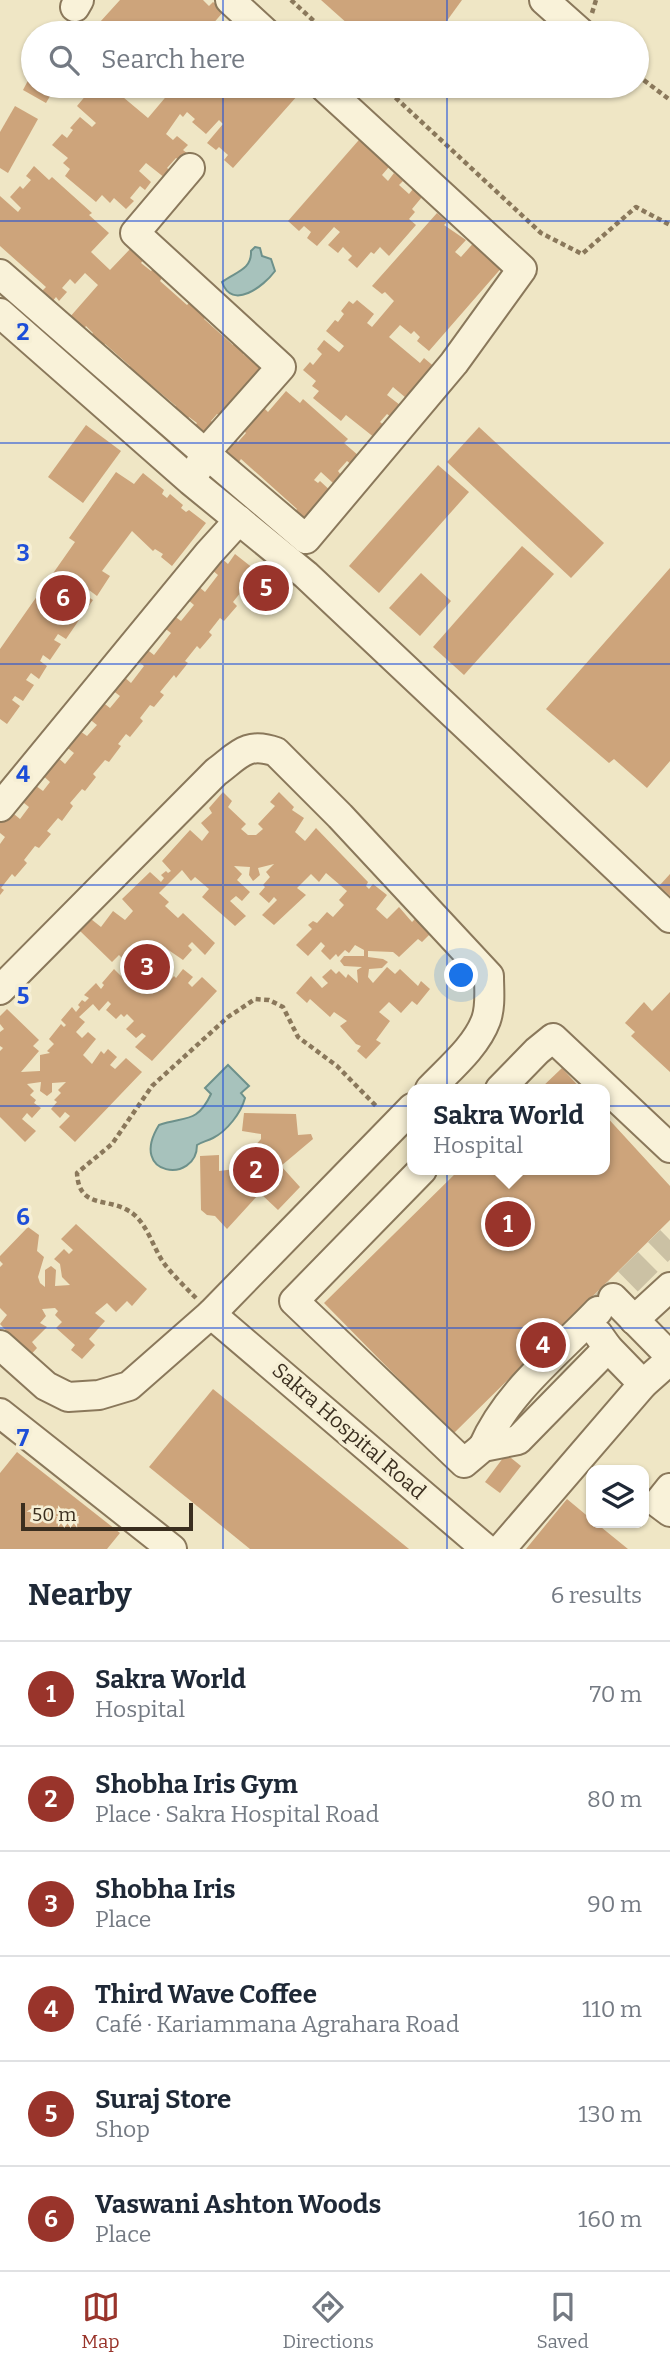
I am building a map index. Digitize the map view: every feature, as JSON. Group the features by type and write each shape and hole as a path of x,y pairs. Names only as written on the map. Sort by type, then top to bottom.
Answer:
{"street":[{"path":"230,0 253,21"},
{"path":"544,0 568,21"},
{"path":"0,274 306,539 454,363 522,269 336,98"},
{"path":"190,168 135,233 281,368 205,453 191,481"},
{"path":"0,313 191,481 306,575 670,918"},
{"path":"0,807 239,520"},
{"path":"0,990 216,772 248,748 265,748 276,752 340,816 489,976 490,998 486,1020 472,1044 435,1084"},
{"path":"505,1084 553,1038 602,1084"},
{"path":"610,1092 670,1148"},
{"path":"0,1345 46,1386 68,1397 99,1395 129,1386 211,1314 403,1117"},
{"path":"417,1175 294,1301 464,1463 484,1447 518,1440 608,1348"},
{"path":"634,1320 670,1287"},
{"path":"484,1447 492,1427 515,1394 600,1310"},
{"path":"501,1549 643,1384 670,1358 634,1320 600,1310"},
{"path":"600,1310 608,1348 643,1384"},
{"name":"Sakra Hospital Road","path":"211,1314 486,1549"},
{"path":"0,1413 172,1549"},
{"path":"670,1488 658,1503 670,1512"}],"path":[{"path":"291,0 314,21"},
{"path":"649,84 670,100"},
{"path":"396,98 541,233 582,254 636,207 670,225"},
{"path":"211,1314 165,1265 140,1221 129,1211 88,1198 78,1186 78,1173 112,1144 152,1086 228,1017 255,999 269,1000 283,1007 298,1037 403,1117"}],"water":[{"path":"255,247 260,248 262,256 271,259 275,271 256,289 233,295 222,282 246,267"},
{"path":"228,1065 249,1086 241,1093 245,1098 237,1115 218,1135 197,1145 194,1157 187,1166 177,1170 166,1169 157,1164 151,1156 151,1142 159,1125 190,1117 201,1110 211,1094 205,1088"}],"building":[{"path":"120,0 203,0 209,6 213,2 224,11 215,21 101,21"},
{"path":"321,0 462,0 447,21 345,21"},
{"path":"84,98 124,98 148,118 165,98 295,98 233,168 224,160 228,155 219,147 216,150 207,143 223,124 219,120 206,134 192,122 195,119 187,112 183,117 180,114 166,134 173,140 177,136 188,145 183,150 188,154 181,162 176,158 167,168 171,171 165,178 146,163 139,171 151,182 145,190 140,186 130,198 134,201 126,209 114,198 110,203 102,195 96,202 65,176 70,169 63,163 68,158 52,145 62,134 67,138 73,130 70,128 80,117 92,127 96,123 77,106"},
{"path":"15,106 38,119 8,173 0,168 0,132"},
{"path":"365,133 394,161 382,175 388,181 394,173 403,181 399,185 409,194 413,189 422,197 412,209 415,212 409,219 416,225 389,256 380,247 374,254 371,252 357,268 348,260 352,256 343,247 338,253 328,245 340,232 334,227 317,246 307,238 311,232 304,226 299,231 288,221"},
{"path":"34,166 49,180 52,177 92,213 89,215 109,233 91,252 110,270 132,247 145,258 141,263 151,271 155,267 164,275 160,281 187,305 191,301 207,315 204,319 233,345 236,342 246,350 243,354 253,362 256,358 266,367 262,406 268,412 286,391 300,403 303,399 348,439 344,443 359,456 352,465 347,461 338,471 341,475 333,483 321,472 314,480 318,483 320,481 334,494 303,524 292,515 297,509 241,459 236,466 224,456 229,450 225,447 233,438 238,442 246,433 242,429 217,414 211,421 216,425 205,438 193,428 197,423 189,417 185,422 173,410 176,406 151,385 148,388 127,370 130,366 105,344 102,348 89,337 93,333 86,326 83,330 69,318 98,285 85,273 75,284 70,279 62,288 67,292 59,301 56,297 52,302 41,292 46,287 0,246 0,196 18,212 21,208 10,197 20,186 23,189 31,180 26,176"},
{"path":"437,213 447,222 444,225 466,240 455,252 461,257 477,239 504,265 429,351 417,341 420,337 414,331 411,334 400,325 389,337 420,363 424,358 437,369 412,403 393,387 387,395 400,405 391,417 387,414 380,422 385,426 375,438 346,415 341,421 313,398 319,391 312,386 316,381 303,370 310,362 313,365 322,354 317,349 324,340 339,352 344,346 326,331 335,320 338,322 344,314 341,311 349,301 353,304 357,300 374,314 367,323 372,327 394,301 385,292 382,294 372,286"},
{"path":"86,425 121,451 83,503 48,477"},
{"path":"479,427 604,543 571,578 447,462"},
{"path":"438,465 469,492 379,593 349,566"},
{"path":"116,472 134,484 143,473 164,490 162,494 167,498 170,494 183,505 181,508 186,512 189,510 206,523 172,566 161,557 163,554 155,549 153,551 132,531 102,571 110,576 97,596 89,590 85,595 93,600 82,616 75,611 71,615 79,620 66,639 58,634 54,640 61,644 50,660 43,655 40,661 47,666 39,679 31,673 26,680 34,685 23,701 15,696 12,700 20,706 7,724 0,719 0,649 75,542 69,538"},
{"path":"522,546 554,574 464,675 433,647"},
{"path":"235,554 258,572 255,575 260,579 250,591 245,587 233,602 237,606 224,621 220,618 209,632 212,635 200,649 197,646 176,678 174,675 160,692 164,695 154,707 150,705 140,718 143,721 130,737 126,734 109,762 105,760 93,774 96,777 85,791 82,789 70,803 73,806 62,821 58,818 47,831 51,834 39,848 35,846 24,860 27,863 15,877 12,874 1,888 4,890 0,895 0,844 5,837 0,833 0,821 9,810 20,819 29,807 19,799 32,783 43,791 50,782 40,773 55,755 65,764 74,753 64,745 77,729 87,736 97,725 88,718 101,701 110,708 120,696 112,690 123,676 131,683 144,666 136,660 145,648 154,655 171,633 163,627 173,615 181,621 194,605 187,599 198,586 205,592 218,575 212,570 221,558 228,564"},
{"path":"670,568 670,761 647,788 614,759 609,763 546,709"},
{"path":"421,573 451,601 420,636 389,608"},
{"path":"223,792 232,801 228,807 246,824 241,829 248,835 256,835 263,829 258,824 275,806 270,802 279,792 294,807 292,810 304,818 295,832 305,841 316,828 368,882 366,886 369,889 373,884 387,895 376,909 387,919 399,907 412,922 415,919 431,933 422,942 418,939 399,957 393,952 368,951 368,957 388,962 382,968 369,969 368,977 373,983 387,967 395,974 400,969 418,986 421,981 430,989 417,1005 412,1001 401,1013 389,1002 379,1012 390,1021 376,1040 381,1043 366,1059 357,1051 361,1046 340,1026 347,1021 334,1012 330,1017 310,999 307,1003 296,993 311,976 322,988 328,983 322,977 331,969 336,974 339,971 346,978 348,974 358,983 357,970 362,967 344,966 340,961 344,956 364,956 364,950 355,945 349,953 345,950 330,960 321,951 325,946 321,942 308,956 296,945 312,929 308,925 313,921 317,923 327,912 333,917 344,905 339,900 347,891 326,873 319,882 311,874 297,888 306,895 274,925 262,915 277,900 274,897 269,903 259,894 270,877 266,872 274,864 258,868 260,875 253,881 249,875 250,867 234,866 242,874 237,880 250,892 242,901 236,896 230,901 246,916 235,926 202,897 209,889 195,877 191,881 182,870 159,893 169,902 165,906 178,918 183,913 215,943 205,955 192,942 188,946 192,950 183,960 167,949 164,953 155,947 155,956 167,957 173,962 168,967 155,968 158,983 165,977 170,981 174,976 176,978 183,969 193,977 188,983 192,987 202,977 217,991 152,1061 135,1047 146,1036 142,1033 136,1038 126,1029 134,1021 127,1014 124,1017 121,1014 116,1019 106,1010 111,1004 108,1001 99,1011 93,1004 79,1017 85,1022 76,1032 82,1038 88,1032 96,1039 83,1055 92,1064 101,1051 104,1054 108,1049 117,1057 110,1065 115,1069 126,1058 142,1072 75,1142 59,1127 70,1116 65,1112 60,1118 51,1109 57,1102 54,1100 61,1093 58,1090 66,1082 52,1083 52,1092 47,1096 40,1091 41,1082 27,1084 34,1091 30,1095 36,1100 34,1103 41,1108 32,1118 27,1113 22,1119 36,1131 25,1142 0,1117 0,1051 3,1048 0,1046 0,1032 4,1029 0,1024 0,1016 7,1009 39,1040 33,1046 39,1051 21,1072 40,1071 40,1055 50,1053 47,1051 54,1044 49,1039 61,1024 64,1027 66,1025 61,1020 72,1007 76,1012 82,1000 85,1002 89,998 84,995 96,983 101,989 104,985 102,983 114,969 121,976 126,969 141,983 147,977 136,975 133,955 147,955 147,947 142,943 125,961 119,955 112,962 79,930 91,919 101,927 113,911 125,920 133,911 122,899 150,872 161,882 164,878 161,875 171,871 162,861 190,830 202,841 209,832 201,823 212,813 209,808"},
{"path":"670,874 670,896 659,886"},
{"path":"670,992 670,1072 631,1036 635,1032 625,1023 644,1002 652,1011"},
{"path":"562,1068 576,1084 545,1084"},
{"path":"244,1113 296,1114 298,1135 311,1134 313,1139 281,1166 300,1187 278,1210 260,1193 227,1229 215,1216 207,1215 201,1210 200,1156 219,1155 219,1171 235,1169 261,1139 261,1134 242,1131"},
{"path":"610,1121 670,1186 670,1220 453,1434 324,1303 454,1175 610,1175"},
{"path":"76,1224 147,1289 132,1306 127,1301 116,1312 107,1303 95,1313 105,1321 89,1339 95,1345 82,1359 71,1350 75,1345 56,1328 62,1322 55,1315 58,1311 55,1308 42,1309 46,1316 40,1323 47,1327 32,1342 37,1348 25,1361 14,1339 0,1324 7,1315 0,1308 0,1267 3,1264 0,1256 28,1227 39,1235 37,1251 44,1257 38,1277 40,1283 45,1287 45,1270 51,1266 56,1270 55,1286 70,1285 62,1277 60,1264 54,1259 64,1249 69,1254 73,1250 61,1239"},
{"path":"213,1389 409,1549 250,1549 149,1467"},
{"path":"17,1452 120,1533 107,1549 0,1549 0,1473"},
{"path":"506,1454 521,1466 500,1493 485,1482"},
{"path":"567,1499 586,1515 586,1528 602,1528 628,1549 526,1549"}],"tunnel":[{"path":"598,1311 670,1240"}],"place":[{"name":"Suraj Store","path":"266,588"},
{"name":"Vaswani Ashton Woods","path":"63,598"},
{"name":"Shobha Iris","path":"147,967"},
{"name":"Shobha Iris Gym","path":"256,1170"},
{"name":"Sakra World","path":"508,1224"},
{"name":"Third Wave Coffee","path":"543,1345"}]}
